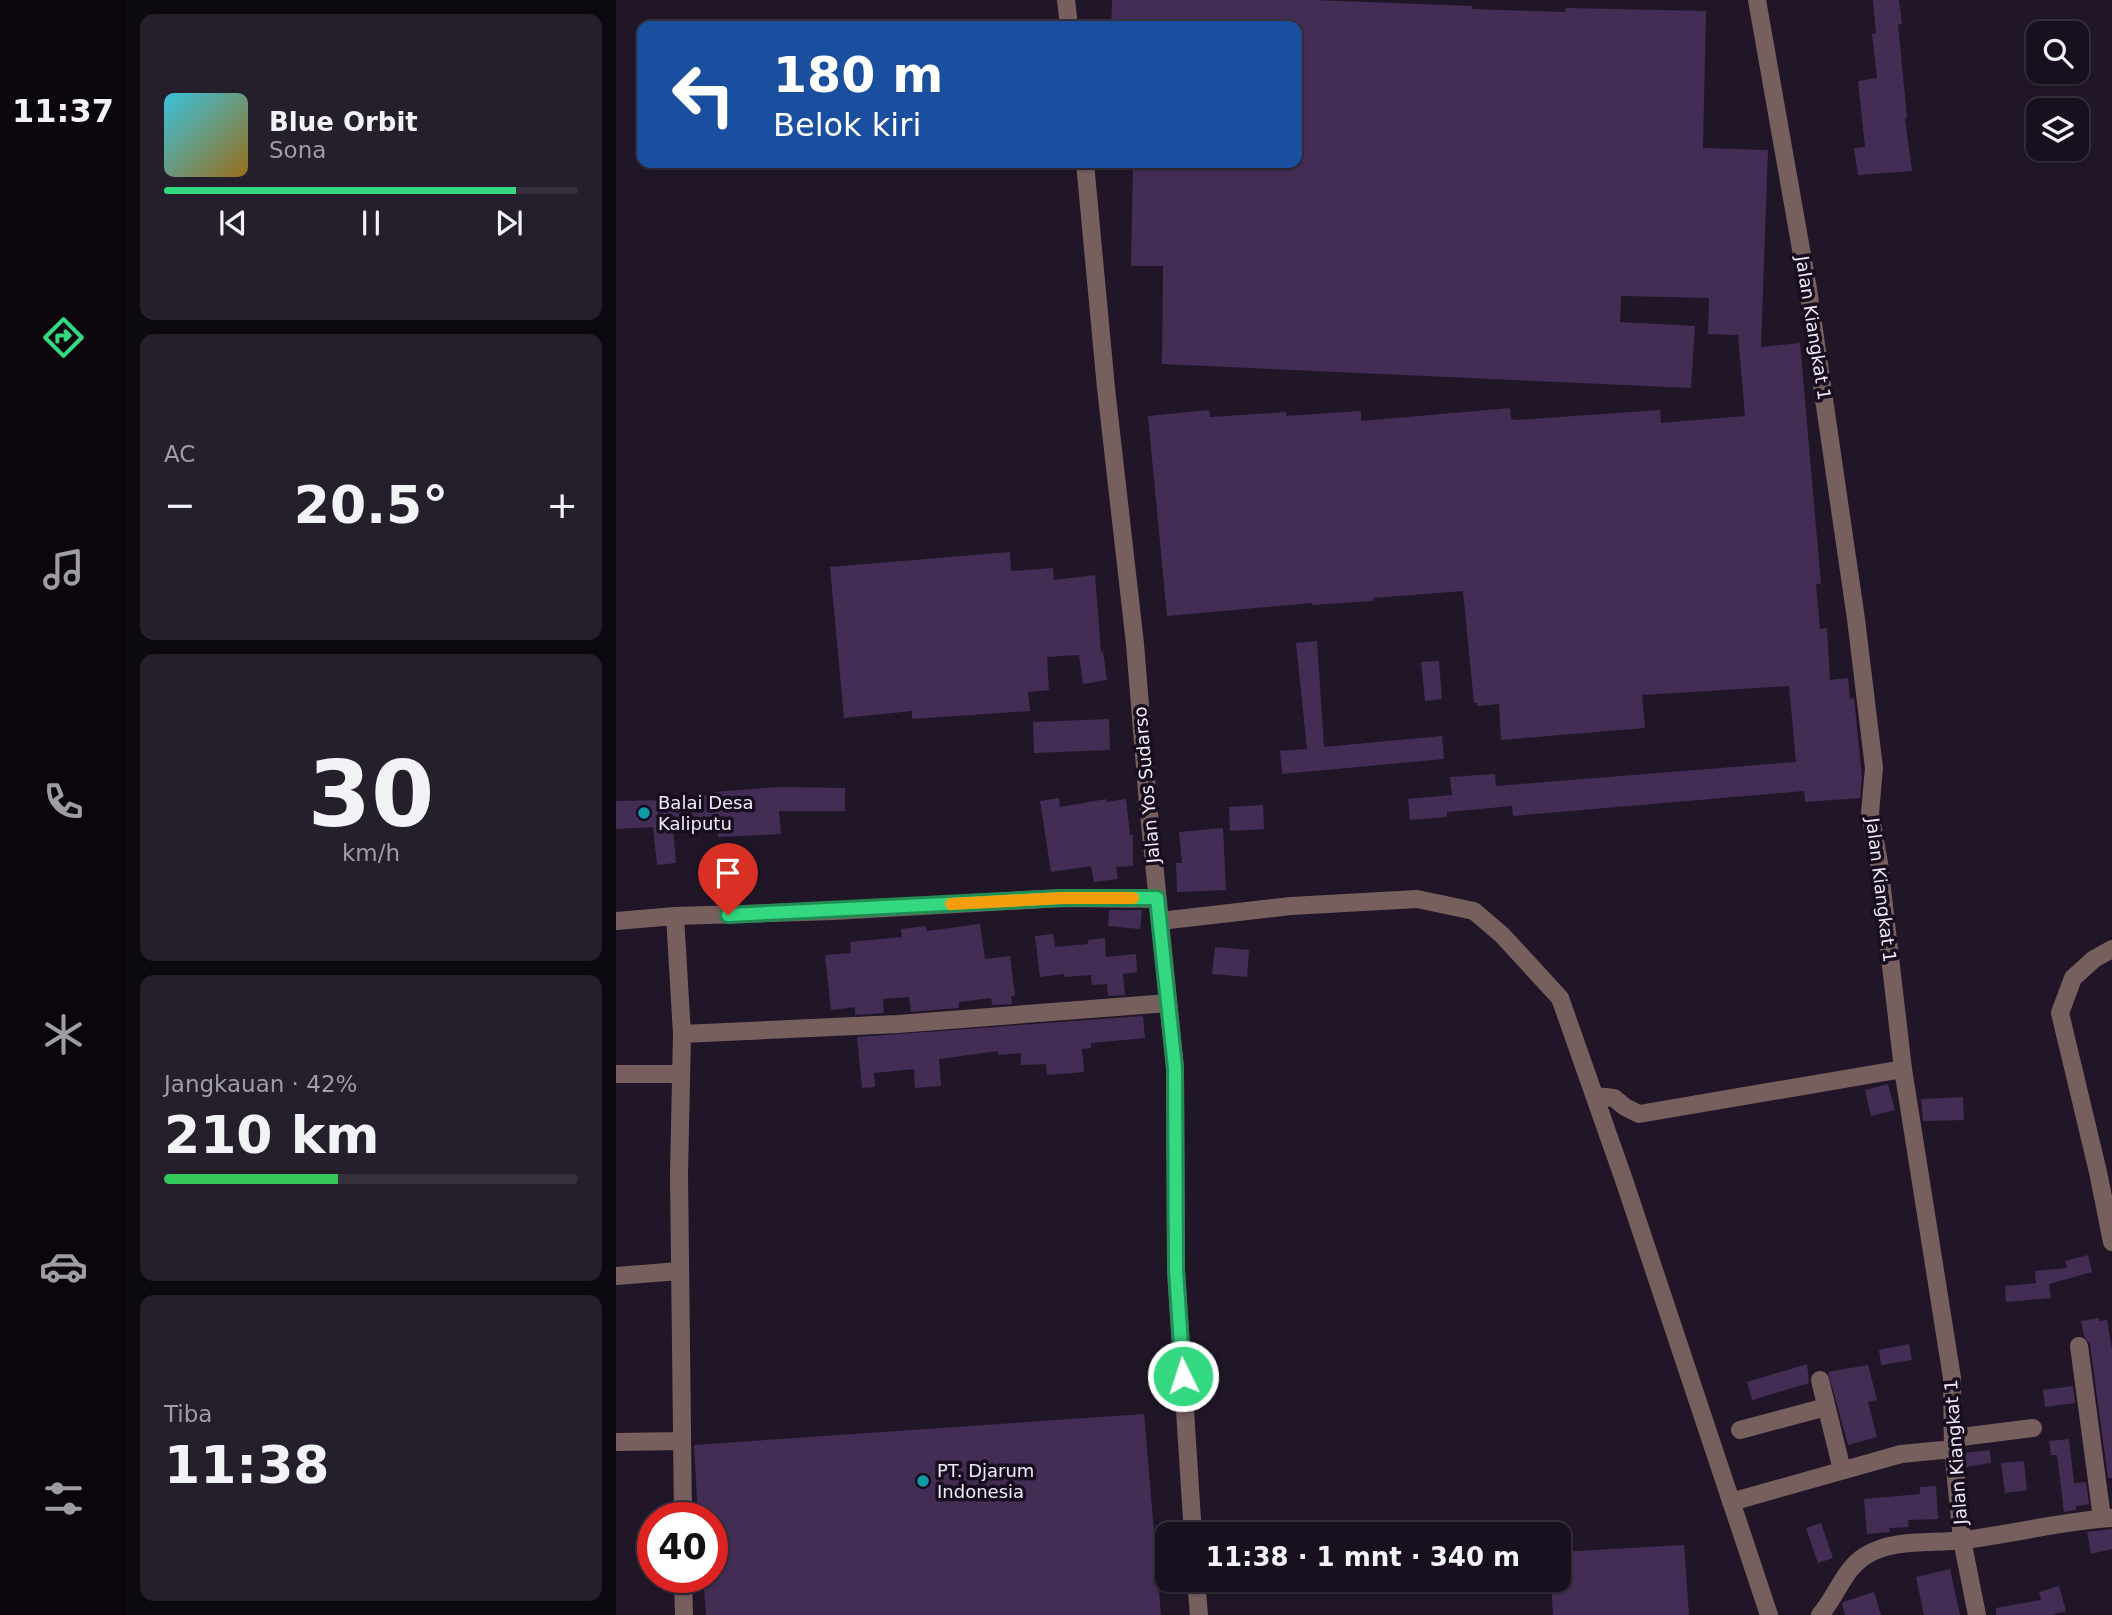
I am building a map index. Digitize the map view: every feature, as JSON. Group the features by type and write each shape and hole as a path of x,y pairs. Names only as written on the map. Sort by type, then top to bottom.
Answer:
{"street":[{"path":"1066,0 1068,21"},
{"name":"Jalan Kiangkat 1","path":"1757,0 1808,289 1856,619 1874,768 1870,813 1903,1069 1952,1378 1953,1443 1962,1540 1977,1615"},
{"name":"Jalan Yos Sudarso","path":"1085,168 1106,388 1135,643 1175,1068 1176,1270 1192,1522"},
{"path":"616,921 1062,898 1157,898"},
{"path":"1160,921 1291,906 1417,899 1474,911 1502,935 1560,998 1769,1615"},
{"path":"675,916 682,1034 679,1271 683,1502"},
{"path":"2112,948 2094,959 2073,978 2060,1013 2105,1170 2112,1242"},
{"path":"682,1034 911,1023 1168,1003"},
{"path":"1595,1096 1614,1098 1639,1114 1903,1069"},
{"path":"616,1074 680,1074"},
{"path":"616,1276 679,1271"},
{"path":"1820,1615 1847,1574 1864,1556 1893,1545 1962,1540 2107,1518 2079,1346"},
{"path":"1819,1380 1842,1470"},
{"path":"1740,1430 1826,1407"},
{"path":"1731,1502 1901,1454 2033,1427"},
{"path":"616,1442 682,1441"},
{"path":"1197,1592 1199,1615"},
{"path":"683,1593 684,1615"}],"building":[{"path":"1112,0 1314,0 1565,12 1566,8 1706,11 1703,148 1768,150 1761,347 1800,343 1821,584 1816,584 1820,629 1827,628 1830,680 1848,678 1850,699 1854,698 1862,778 1860,798 1805,802 1804,791 1513,816 1512,806 1447,812 1447,817 1410,820 1408,799 1452,795 1450,777 1495,774 1496,786 1796,762 1789,686 1642,695 1645,728 1501,740 1499,704 1477,706 1477,703 1474,703 1463,591 1373,598 1373,601 1312,603 1167,616 1148,416 1209,410 1210,417 1361,411 1361,421 1510,408 1511,419 1517,420 1660,410 1661,423 1745,416 1738,335 1708,334 1709,298 1621,296 1620,322 1695,326 1691,388 1162,364 1163,266 1131,266 1133,168 1302,168 1302,21 1111,21"},
{"path":"1873,0 1899,0 1902,24 1898,24 1905,119 1912,171 1858,175 1854,148 1865,147 1858,81 1877,78 1872,34 1876,33"},
{"path":"1010,552 1011,571 1053,568 1054,580 1095,575 1101,652 1103,651 1107,680 1083,684 1079,655 1047,657 1049,690 1028,692 1030,711 912,719 912,711 844,718 830,567"},
{"path":"1317,641 1324,747 1442,736 1444,759 1282,774 1280,751 1307,749 1296,643"},
{"path":"1439,661 1442,699 1425,701 1421,662"},
{"path":"1109,719 1110,750 1034,753 1033,722"},
{"path":"778,787 845,788 845,811 779,811 781,834 718,837 717,824 673,829 676,863 657,865 653,827 616,829 616,801 670,800 716,794 715,792"},
{"path":"1059,798 1060,807 1106,799 1106,802 1126,799 1130,835 1133,835 1133,866 1116,867 1118,879 1094,882 1091,866 1051,872 1040,801"},
{"path":"1263,805 1264,829 1230,831 1229,807"},
{"path":"1223,828 1226,890 1177,892 1176,863 1182,863 1179,832"},
{"path":"1109,910 1142,910 1140,929 1108,926"},
{"path":"980,924 985,959 1010,956 1015,996 1011,996 1012,1004 992,1005 991,998 959,1002 959,1008 911,1012 909,997 883,999 884,1013 855,1015 855,1007 831,1010 825,955 851,953 850,942 902,937 901,929 926,926 927,931"},
{"path":"1053,934 1055,947 1088,944 1088,940 1105,938 1106,957 1136,954 1137,972 1123,974 1125,995 1108,996 1107,984 1092,985 1091,975 1040,977 1035,936"},
{"path":"1215,947 1249,950 1247,977 1212,974"},
{"path":"1143,1016 1145,1038 1091,1043 1091,1048 1082,1049 1084,1072 1047,1075 1046,1064 1021,1065 1021,1053 998,1055 998,1051 939,1059 941,1086 915,1088 914,1069 874,1073 875,1087 862,1088 857,1037"},
{"path":"1888,1084 1895,1110 1871,1116 1865,1090"},
{"path":"1963,1097 1964,1120 1923,1121 1921,1099"},
{"path":"2088,1255 2092,1272 2049,1284 2051,1298 2006,1302 2005,1286 2036,1283 2035,1271 2067,1268 2065,1261"},
{"path":"2099,1318 2099,1321 2107,1320 2112,1349 2112,1478 2108,1478 2090,1344 2084,1336 2081,1321"},
{"path":"1909,1344 1912,1360 1881,1365 1879,1350"},
{"path":"1807,1364 1809,1383 1752,1400 1747,1382"},
{"path":"1868,1365 1877,1400 1868,1402 1877,1437 1848,1445 1828,1372"},
{"path":"2073,1386 2075,1403 2045,1407 2043,1390"},
{"name":"PT. Djarum Indonesia","path":"1144,1414 1155,1544 1155,1592 1159,1592 1161,1615 706,1615 704,1593 728,1593 728,1502 697,1502 694,1445"},
{"path":"2069,1439 2074,1483 2086,1482 2089,1504 2064,1512 2057,1455 2051,1455 2049,1441"},
{"path":"1990,1450 1991,1463 1966,1467 1965,1453"},
{"path":"2024,1461 2027,1490 2005,1493 2001,1463"},
{"path":"1936,1486 1938,1519 1908,1520 1909,1527 1889,1528 1890,1532 1867,1534 1864,1499 1920,1494 1920,1487"},
{"path":"1821,1523 1833,1558 1818,1563 1806,1528"},
{"path":"2112,1529 2112,1549 2091,1554 2087,1532"},
{"path":"1684,1545 1689,1615 1553,1615 1552,1592 1571,1592 1571,1551"},
{"path":"1950,1569 1960,1615 1924,1615 1916,1577"},
{"path":"2059,1586 2066,1611 2051,1615 1996,1615 1996,1608 2041,1600 2039,1592"},
{"path":"1874,1592 1881,1615 1845,1615 1843,1602"}],"slow traffic":[{"path":"951,904 1062,898 1133,898"}],"place":[{"name":"Balai Desa Kaliputu","path":"644,813"},
{"name":"PT. Djarum Indonesia","path":"923,1481"}],"route":[{"path":"728,915 1062,898 1157,898 1175,1068 1176,1270 1183,1376"}]}
